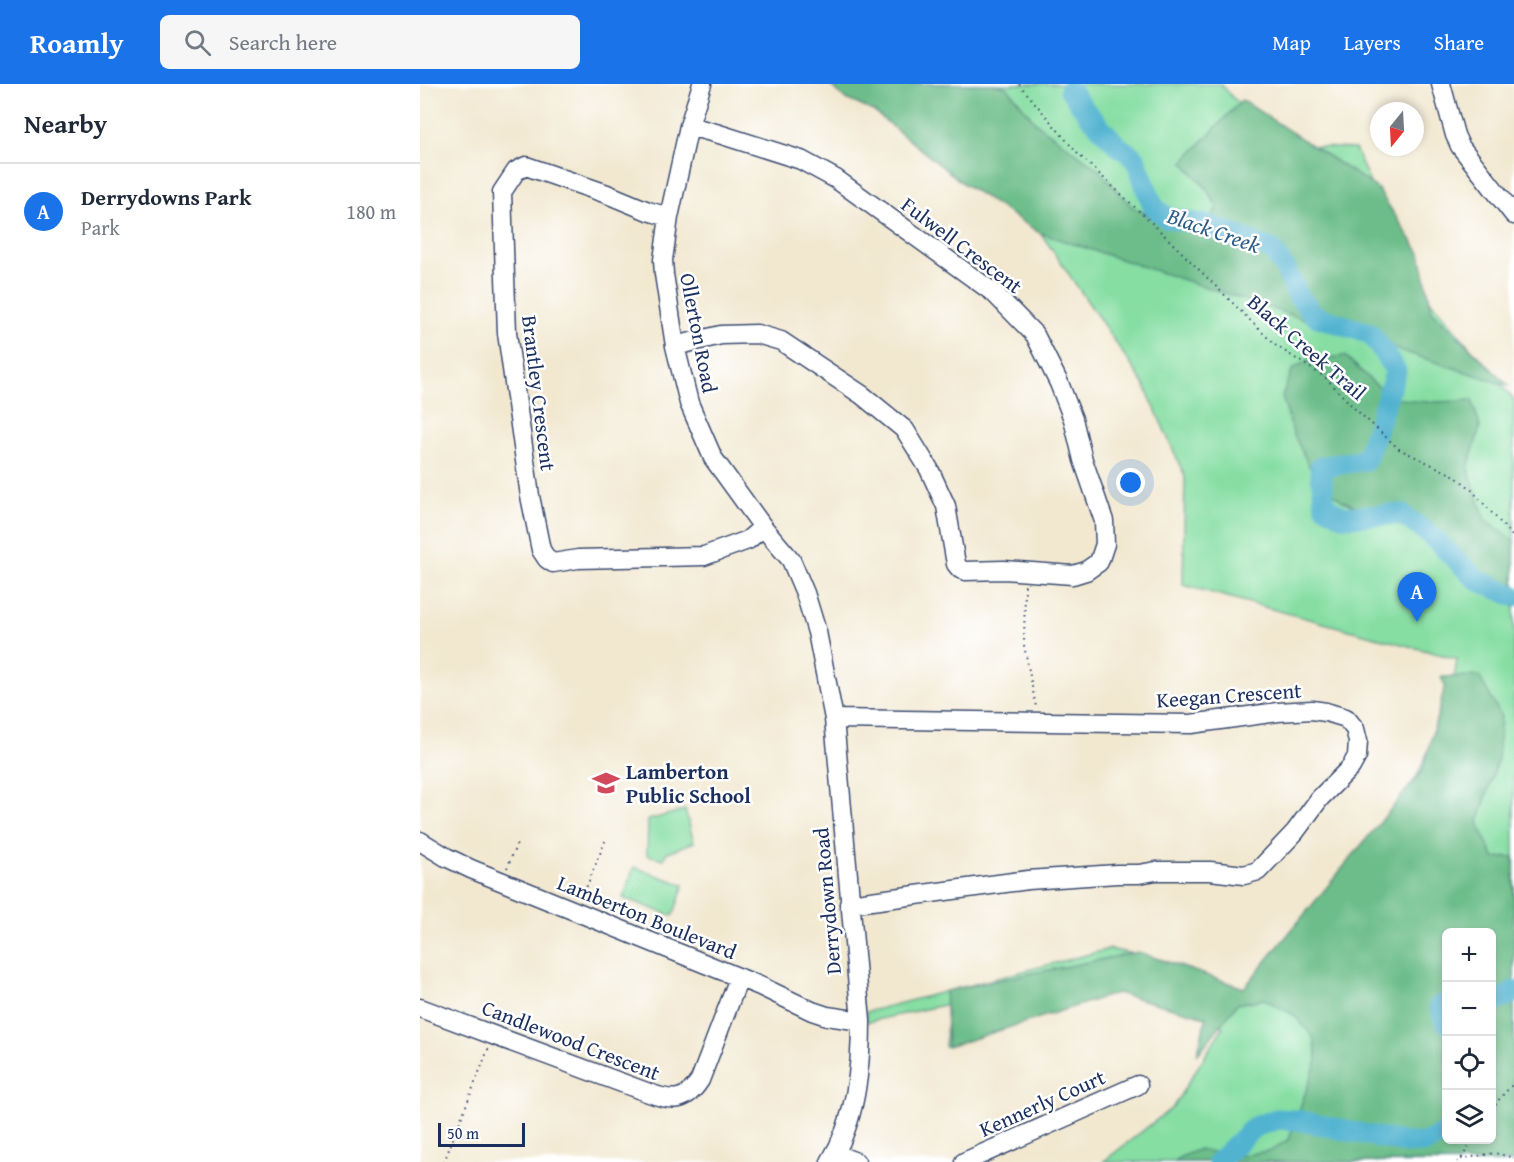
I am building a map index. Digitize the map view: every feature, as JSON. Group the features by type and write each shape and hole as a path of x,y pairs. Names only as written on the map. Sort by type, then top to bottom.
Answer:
{"street":[{"name":"Ollerton Road","path":"702,84 689,126 669,217 663,260 675,346 689,403 713,458 763,527 791,560 818,632"},
{"path":"1442,84 1460,146 1514,216"},
{"name":"Fulwell Crescent","path":"675,346 721,335 758,334 781,341 862,395 905,430 930,469 946,506 956,564 960,569 1073,574 1086,571 1099,562 1106,544 1104,521 1083,460 1073,419 1059,383 1035,335 994,293 836,179 801,160 689,126"},
{"name":"Brantley Crescent","path":"669,217 648,212 607,194 526,166 516,171 502,192 507,333 530,496 541,550 553,563 578,559 704,556 748,540 763,527"},
{"name":"Derrydown Road","path":"818,632 834,719 861,1021 859,1074 849,1120 833,1158"},
{"name":"Keegan Crescent","path":"834,719 1191,724 1278,712 1312,710 1326,711 1346,718 1355,729 1358,741 1357,756 1352,766 1320,798 1296,832 1258,871 1244,875 1210,871 1156,871 1139,874 1028,880 849,904"},
{"name":"Lamberton Boulevard","path":"420,842 471,870 760,986 812,1011 861,1021"},
{"name":"Candlewood Crescent","path":"420,1008 656,1096 677,1099 683,1098 693,1090 700,1080 739,978"},
{"name":"Kennerly Court","path":"964,1162 1138,1085"},
{"path":"833,1158 856,1162"}],"path":[{"name":"Black Creek Trail","path":"1018,84 1077,153 1155,226 1275,345 1326,378 1353,407 1399,449 1453,475 1469,486 1514,538"},
{"path":"1025,571 1024,645 1038,722"},
{"path":"582,898 606,839"},
{"path":"507,868 518,841"},
{"path":"444,1162 494,1035"},
{"path":"1496,1104 1514,1083"},
{"path":"1457,1162 1470,1144"},
{"path":"1461,1159 1495,1153 1514,1158"}],"green space":[{"path":"829,84 992,84 1007,87 1036,123 1098,169 1131,206 1162,223 1203,235 1217,207 1206,188 1183,162 1242,100 1377,188 1420,253 1432,311 1509,386 1040,233 961,182 873,111 846,99"},
{"path":"842,84 1221,84 1231,96 1288,145 1355,149 1413,279 1514,400 1514,1162 1103,1162 1173,1107 1223,1027 1161,997 1108,992 945,1047 948,1004 867,1022 866,1012 1109,949 1163,960 1248,994 1412,787 1451,700 1457,659 1183,585 1185,477 1144,384 1042,235 982,187"},
{"path":"1345,356 1379,387 1393,396 1426,402 1472,400 1480,427 1468,468 1485,519 1514,541 1514,606 1416,532 1343,501 1316,480 1293,433 1282,396 1293,369 1308,360"},
{"path":"1479,676 1501,716 1498,759 1478,823 1494,858 1514,857 1514,1162 1175,1162 1178,1158 1199,1149 1234,1157 1272,1150 1289,1139 1317,1060 1314,1038 1294,1015 1264,999 1237,1004 1197,1055 1206,1017 1117,993 948,1047 945,991 1138,952 1244,988 1423,770 1445,686 1441,677"},
{"path":"685,810 694,842 666,853 664,859 647,855 648,820"},
{"path":"634,867 684,885 673,916 623,898"}],"waterway":[{"name":"Black Creek","path":"1070,90 1088,114 1118,146 1135,158 1153,206 1167,218 1211,226 1271,249 1285,268 1298,296 1315,316 1371,334 1396,371 1366,460 1320,467 1325,506 1344,517 1401,514 1428,533 1477,580 1514,596"},
{"name":"Black Creek","path":"1496,999 1499,1000 1514,991"},
{"name":"Black Creek","path":"1442,1005 1440,1006 1442,1012"},
{"name":"Black Creek","path":"1218,1162 1254,1127 1277,1119 1297,1120 1405,1143 1425,1143 1442,1135"}],"place":[{"name":"Derrydowns Park","path":"1417,622"},
{"name":"Lamberton Public School","path":"606,783"}]}
